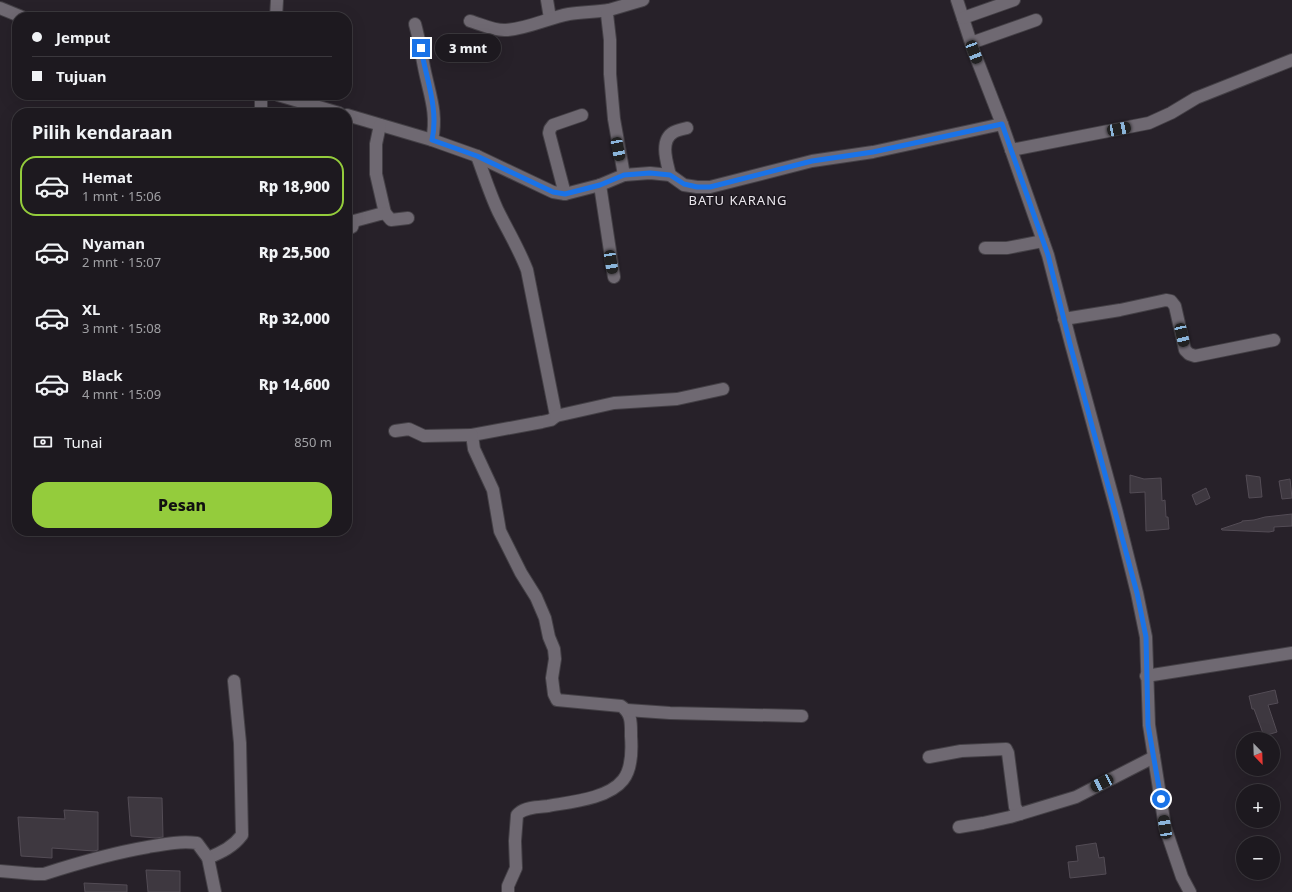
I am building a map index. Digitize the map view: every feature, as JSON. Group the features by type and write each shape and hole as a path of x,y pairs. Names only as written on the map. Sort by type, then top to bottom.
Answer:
{"street":[{"path":"277,12 278,0"},
{"path":"547,0 550,18"},
{"path":"470,21 504,31 523,27 550,18 570,14 609,10 643,0"},
{"path":"957,0 971,43 1002,124 1048,255 1137,593 1146,637 1148,725 1165,827 1182,877 1190,892"},
{"path":"963,18 1014,0"},
{"path":"0,8 12,13"},
{"path":"609,10 607,14 610,40 610,74 614,119 624,175"},
{"path":"971,43 1036,20"},
{"path":"415,24 434,110 432,140"},
{"path":"1011,150 1149,123 1171,114 1196,98 1225,85 1292,60"},
{"path":"290,100 309,108"},
{"path":"565,194 549,133 550,129 554,125 582,116"},
{"path":"352,117 432,140 477,156 553,192 565,194 600,185 624,175 650,173 670,175 684,184 697,187 710,187 812,161 873,152 1002,124"},
{"path":"380,125 376,144 376,174 385,213 391,220 408,218"},
{"path":"670,175 666,155 666,142 673,132 687,128"},
{"path":"477,156 491,197 513,241 520,251 527,270 556,416"},
{"path":"600,185 614,277"},
{"path":"352,226 354,221 358,219 385,213"},
{"path":"985,248 1007,248 1043,241"},
{"path":"1064,319 1120,310 1166,300 1171,301 1176,306 1185,350 1195,356 1274,340"},
{"path":"395,431 409,429 424,436 472,435 551,420 556,416 614,403 677,398 723,389"},
{"path":"472,435 474,449 493,490 500,531 521,573 536,597 545,618 549,637 554,649 555,659 552,678 554,694 557,700 621,706 627,710 630,716 632,751 628,772 623,780 615,787 602,794 571,802 531,808 519,812 517,815 515,841 516,868 508,886 508,892"},
{"path":"1146,676 1292,653"},
{"path":"208,858 229,848 237,842 242,835 239,736 234,681"},
{"path":"627,710 802,716"},
{"path":"928,756 961,751 1006,748 1008,753 1015,807 1020,814"},
{"path":"959,827 1020,814 1076,797 1154,757"},
{"path":"0,870 44,874 125,851 176,842 197,843 208,858 215,892"}],"building":[{"path":"1130,475 1144,479 1161,478 1162,501 1165,500 1166,517 1168,517 1169,529 1146,531 1145,492 1130,493"},
{"path":"1246,475 1260,477 1262,497 1249,498"},
{"path":"1290,479 1292,498 1282,499 1279,481"},
{"path":"1206,488 1210,498 1196,505 1192,495"},
{"path":"1292,514 1292,526 1274,527 1274,531 1221,529 1242,521"},
{"path":"1275,690 1278,703 1268,705 1277,732 1263,732 1254,709 1252,709 1249,696"},
{"path":"128,797 162,798 163,837 156,838 131,836"},
{"path":"64,810 98,812 98,850 52,848 52,858 21,856 18,817 65,819"},
{"path":"1096,843 1099,858 1104,857 1106,874 1070,878 1068,862 1078,861 1076,846"},
{"path":"146,870 180,871 180,892 148,892"},
{"path":"84,883 127,885 127,892 85,892"}],"district":[{"name":"BATU KARANG","path":"738,200"}],"route":[{"path":"421,48 434,110 432,140 477,156 553,192 565,194 600,185 624,175 641,173 670,175 684,184 697,187 710,187 812,161 873,152 1002,124 1048,255 1070,344 1116,509 1137,593 1146,637 1148,725 1161,799"}]}
